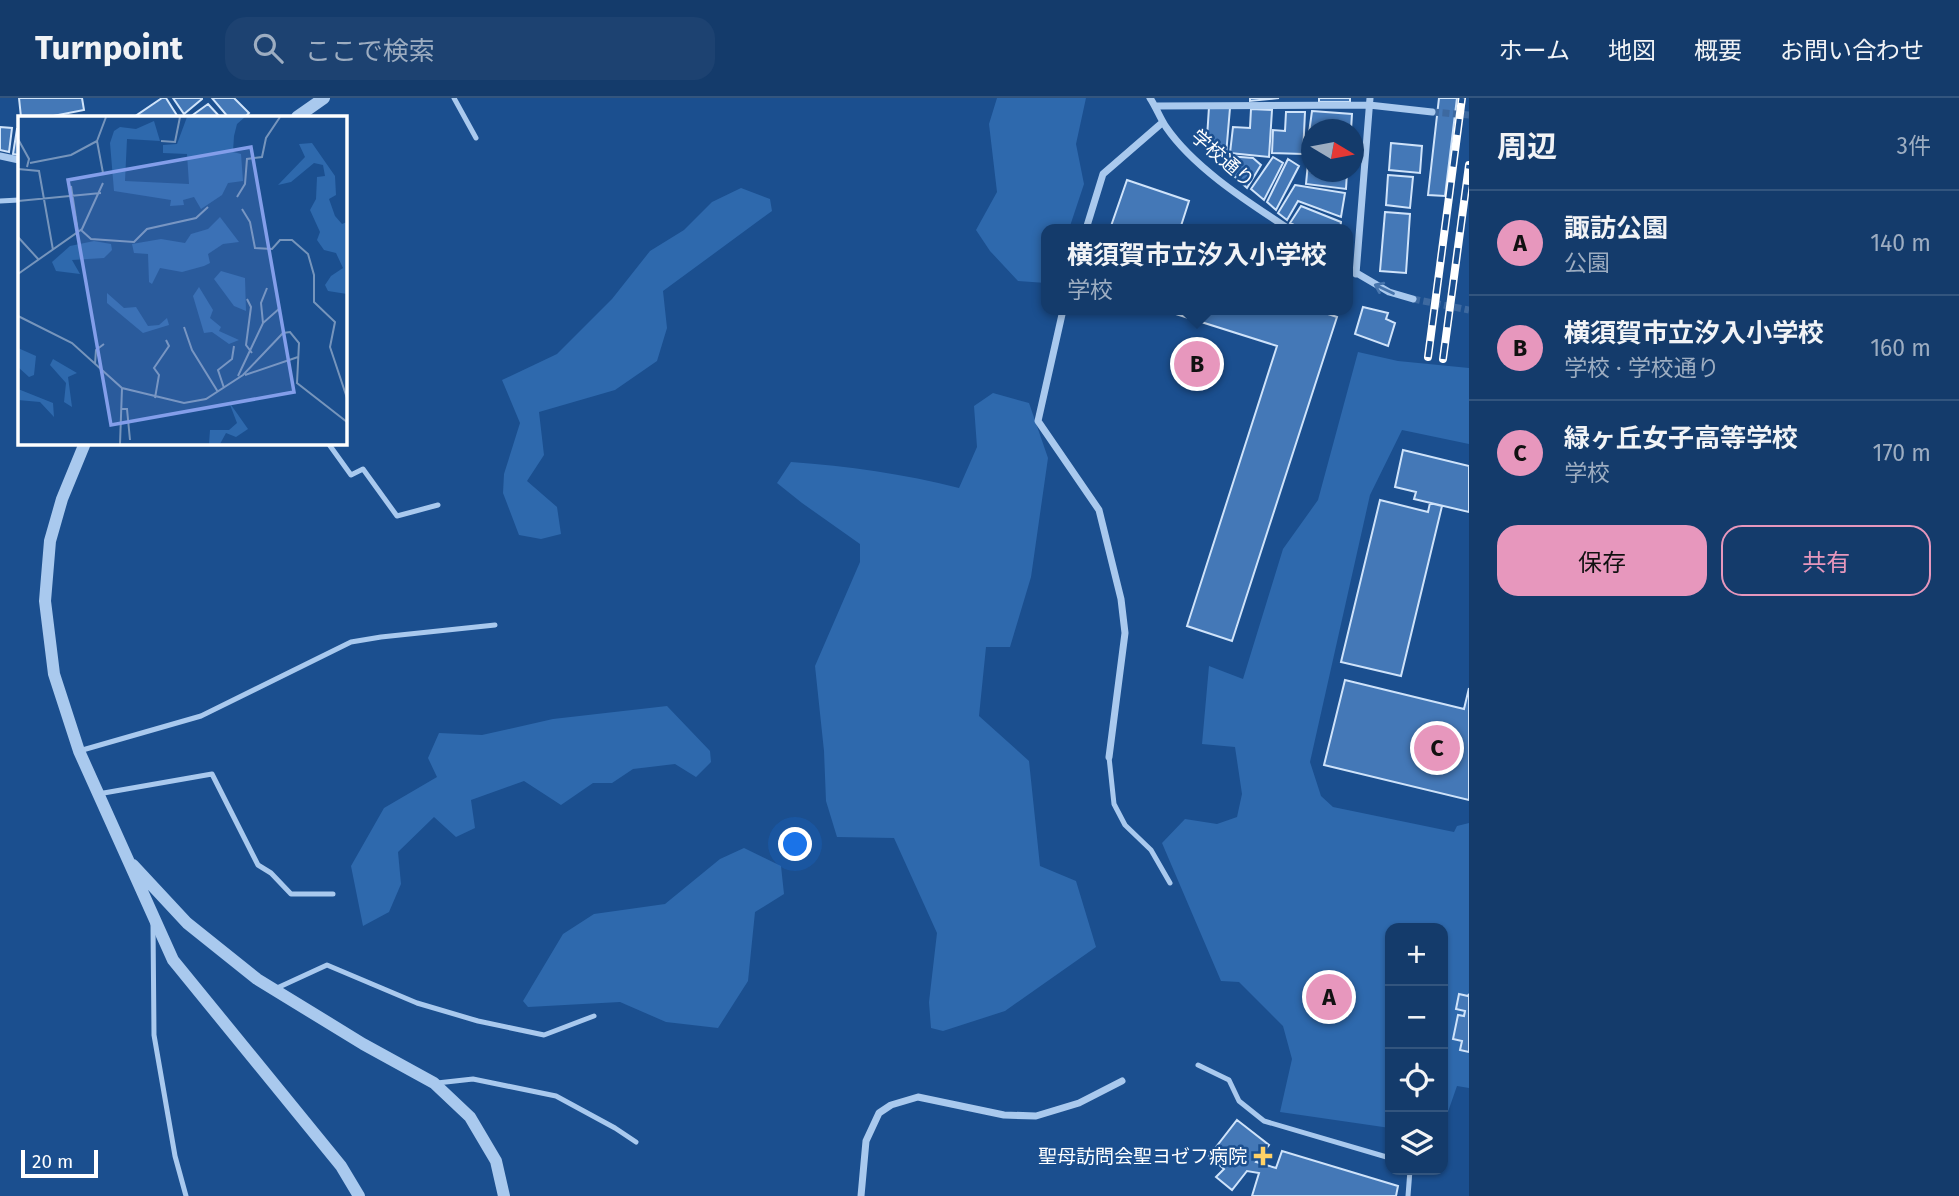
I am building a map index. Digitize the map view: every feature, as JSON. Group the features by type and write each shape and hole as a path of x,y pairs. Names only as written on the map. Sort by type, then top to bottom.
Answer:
{"street":[{"path":"299,116 324,98"},
{"name":"学校通り","path":"1150,98 1163,122 1194,158 1282,224"},
{"path":"1155,106 1369,102 1432,112"},
{"path":"1356,274 1369,102"},
{"path":"1088,224 1103,174 1163,122"},
{"path":"0,156 18,160"},
{"path":"1353,272 1389,292 1413,299"},
{"path":"1062,315 1038,421 1100,510 1121,599 1125,633 1109,757"},
{"path":"85,444 62,499 50,541 45,601 54,674 79,751 173,960 341,1166 359,1196"},
{"path":"127,859 187,923 257,979 363,1044 434,1083 470,1116 496,1161 504,1196"},
{"path":"861,1196 866,1141 879,1113 891,1105 918,1097 1004,1115 1036,1116 1079,1103 1122,1081"}],"lane":[{"path":"454,98 476,138"},
{"path":"0,201 18,200"},
{"path":"329,444 351,475 363,469 397,516 438,505"},
{"path":"79,751 201,716 351,642 495,625"},
{"path":"1109,757 1114,804 1119,815 1125,825 1151,850 1170,883"},
{"path":"98,794 212,774 258,865 271,873 290,894 333,894"},
{"path":"153,917 154,1035 175,1156 186,1196"},
{"path":"274,989 327,965 417,1003 478,1021 531,1032 544,1034 594,1016"},
{"path":"1198,1065 1229,1080 1239,1101 1264,1121 1385,1157"},
{"path":"434,1083 472,1079 556,1096 636,1142"},
{"path":"1408,1196 1410,1175"}],"shaded area":[{"path":"997,98 1086,98 1076,144 1084,184 1071,224 1041,224 1041,283 1018,281 990,251 976,230 997,192 989,124"},
{"path":"741,188 770,199 772,211 663,291 667,328 657,361 615,390 539,412 544,455 527,481 557,507 561,534 541,539 519,535 503,493 504,474 520,423 502,380 557,354 612,299 650,251 684,230 712,202"},
{"path":"1358,352 1398,361 1469,368 1469,444 1402,430 1370,495 1310,762 1321,796 1333,807 1454,832 1457,826 1469,823 1469,1088 1457,1086 1448,1112 1448,923 1385,923 1385,1127 1280,1112 1292,1059 1283,1026 1239,982 1221,981 1162,843 1185,819 1217,824 1237,817 1242,794 1235,747 1202,744 1209,666 1243,679 1283,549 1318,500"},
{"path":"993,393 1029,403 1048,458 1031,577 1010,647 986,647 979,716 1029,761 1040,866 1076,881 1096,947 1005,1011 943,1031 931,1028 929,1002 937,933 894,838 837,837 826,801 815,666 860,562 860,544 777,483 791,462 876,471 959,488 977,447 974,406"},
{"path":"667,706 710,751 711,762 696,777 675,764 633,769 612,783 593,783 561,805 524,781 471,800 475,828 456,837 434,817 398,852 401,884 389,912 363,926 351,866 384,808 437,777 428,758 439,733 482,735 553,719"},
{"path":"744,848 781,866 784,894 755,912 748,981 718,1028 666,1022 620,1002 528,1007 523,1001 563,934 594,914 665,904 720,859"}],"building":[{"path":"19,98 82,98 84,110 53,116 21,116"},
{"path":"166,98 177,116 138,116"},
{"path":"173,98 202,98 202,99 184,114"},
{"path":"212,98 234,98 249,113 246,116 227,116"},
{"path":"1250,98 1279,98 1250,101"},
{"path":"1319,98 1350,98 1350,102 1319,102"},
{"path":"1439,98 1457,98 1445,196 1428,195"},
{"path":"208,104 219,116 191,116"},
{"path":"1209,107 1230,108 1226,155 1206,153"},
{"path":"1251,109 1272,110 1269,157 1230,153 1233,127 1250,128"},
{"path":"1312,111 1352,114 1352,119 1311,119"},
{"path":"1286,112 1305,112 1305,119 1301,119 1301,154 1272,153 1273,130 1285,131"},
{"path":"0,127 12,128 9,152 0,150"},
{"path":"17,129 18,129 18,155 13,154"},
{"path":"1391,143 1422,146 1420,173 1389,170"},
{"path":"1228,156 1253,158 1261,165 1247,188 1222,165"},
{"path":"1273,157 1283,163 1264,200 1251,189"},
{"path":"1288,159 1299,166 1276,210 1267,202"},
{"path":"1388,175 1413,177 1410,208 1386,205"},
{"path":"1127,180 1189,201 1182,224 1112,224"},
{"path":"1306,182 1346,182 1346,189"},
{"path":"1295,185 1345,193 1341,217 1298,201 1287,220 1278,213"},
{"path":"1301,206 1341,222 1341,224 1290,223"},
{"path":"1385,212 1410,214 1406,273 1380,271"},
{"path":"1363,307 1388,313 1386,319 1395,323 1388,346 1355,334"},
{"path":"1179,315 1337,317 1232,641 1187,626 1277,346"},
{"path":"1403,450 1469,466 1469,512 1414,499 1416,492 1395,487"},
{"path":"1380,500 1428,512 1430,503 1442,506 1401,676 1341,662"},
{"path":"1345,680 1464,709 1469,688 1469,800 1324,765"},
{"path":"1459,994 1469,994 1469,1052 1460,1050 1462,1041 1453,1039 1458,1015 1464,1016 1465,1011 1456,1009"},
{"path":"1237,1120 1269,1145 1256,1162 1276,1168 1282,1151 1398,1186 1396,1196 1252,1196 1259,1173 1247,1171 1232,1190 1216,1177 1224,1169 1209,1156"}],"tunnel":[{"path":"1432,112 1469,115"},
{"path":"1413,299 1469,310"}],"railway":[{"path":"1428,357 1462,98"},
{"path":"1443,359 1469,165"}],"place":[{"name":"横須賀市立汐入小学校","path":"1197,364"},
{"name":"緑ヶ丘女子高等学校","path":"1437,748"},
{"name":"諏訪公園","path":"1329,997"},
{"name":"聖母訪問会聖ヨゼフ病院","path":"1263,1156"}]}
